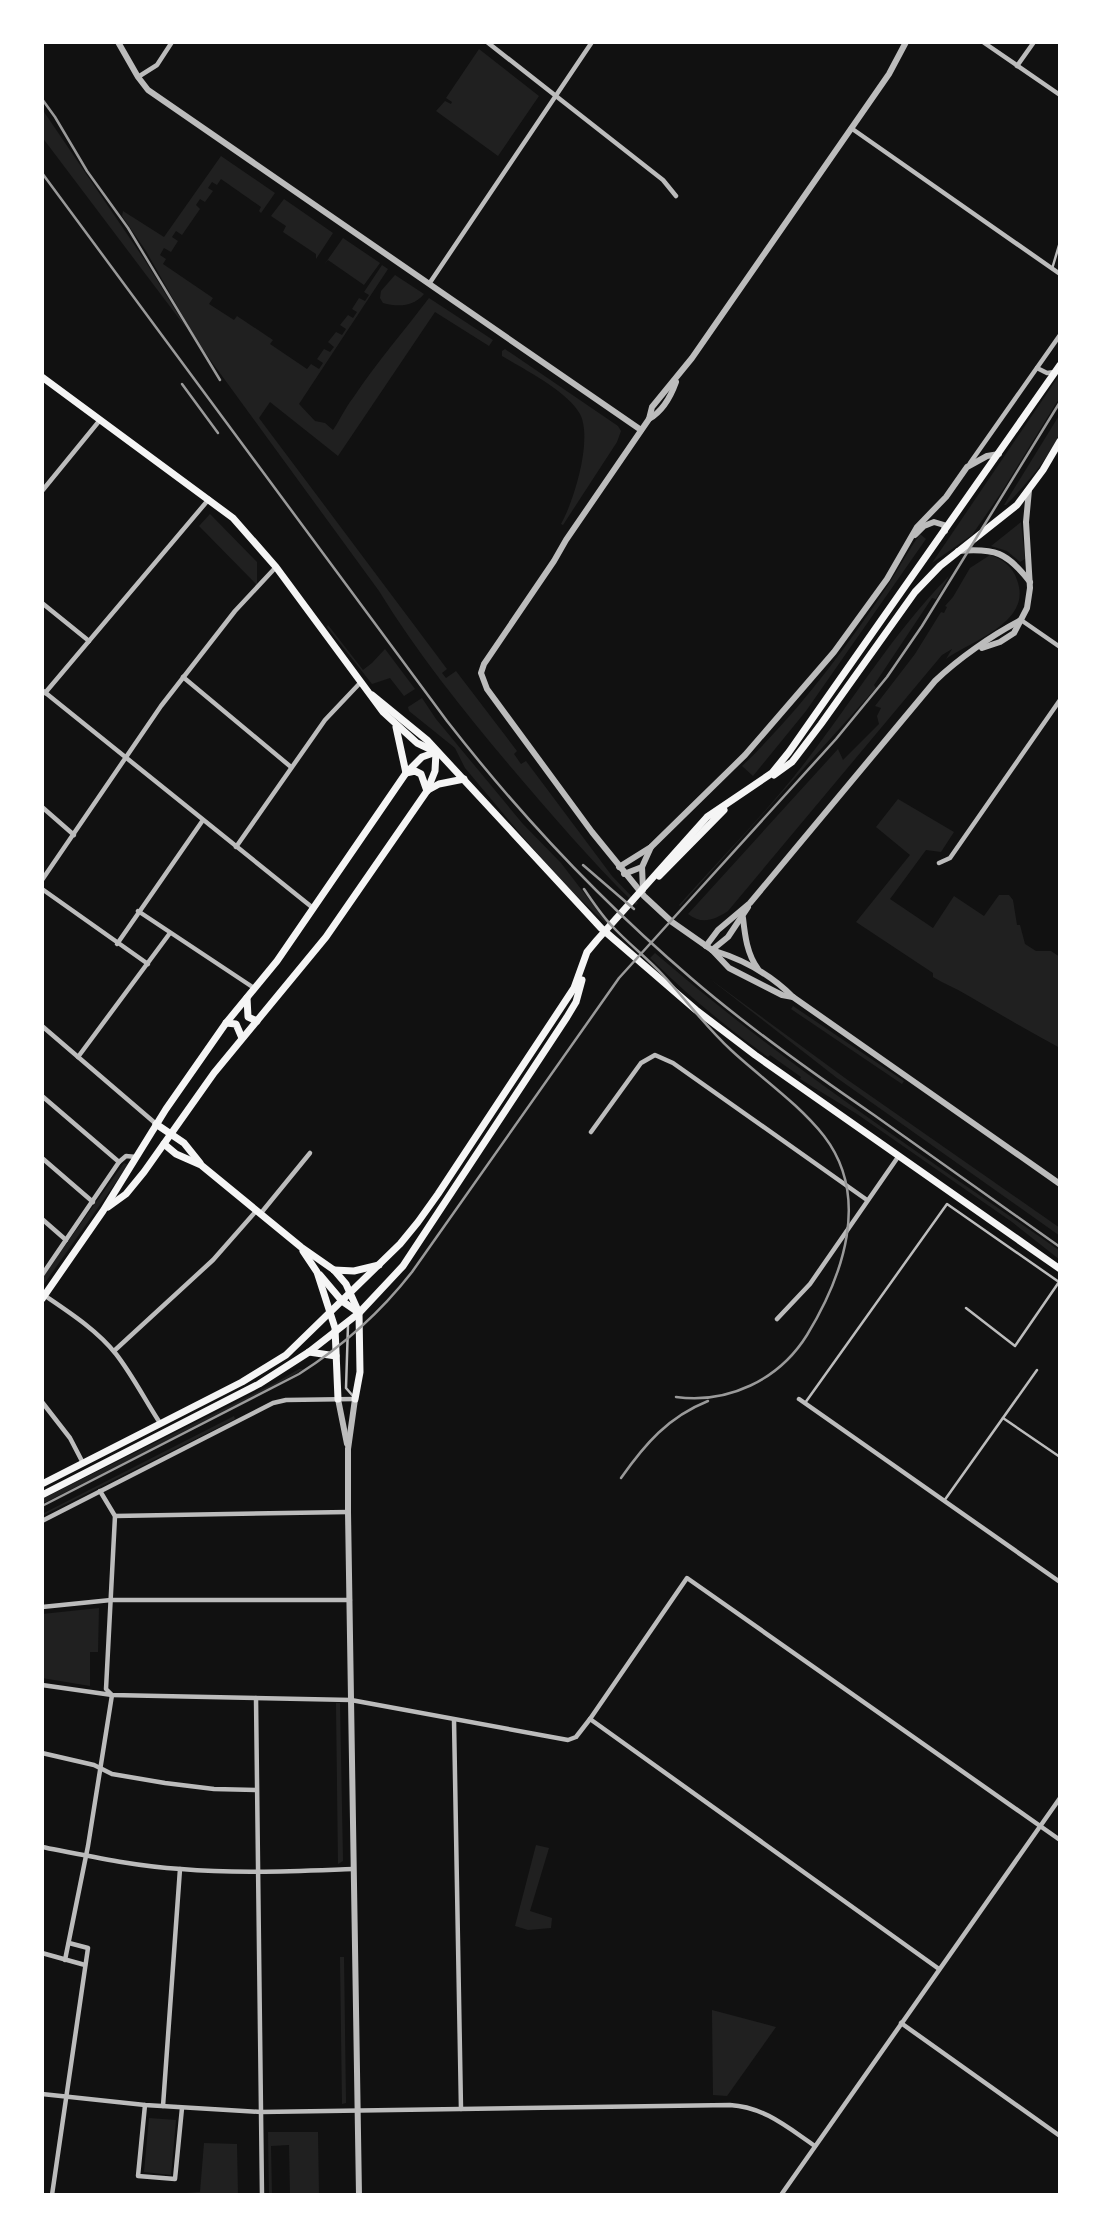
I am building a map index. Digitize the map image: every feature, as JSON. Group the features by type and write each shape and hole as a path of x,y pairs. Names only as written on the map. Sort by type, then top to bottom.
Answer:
{"main road":[{"path":"42,1484 82,1459 265,1369 286,1354 379,1265 418,1222 438,1194 577,984 587,953 707,817 772,773 789,752 1058,368"},
{"path":"42,376 233,518 276,567 372,695 423,736 601,928 669,987 755,1055 1060,1269"},
{"path":"654,878 719,814 792,762 915,592 940,565 998,521 1029,490 1060,441"},
{"path":"372,695 376,704 396,727 417,743 436,752"},
{"path":"396,727 406,773"},
{"path":"43,1297 103,1211 156,1124 226,1023 278,961 406,773 422,757 436,752"},
{"path":"103,1211 126,1194 144,1172 214,1073 326,937 428,791 435,771 436,752"},
{"path":"406,773 415,771 422,774 428,791"},
{"path":"428,791 439,784 464,779"},
{"path":"42,1495 238,1396 309,1352 359,1313 403,1266 576,1002 598,941"},
{"path":"248,997 248,1017 257,1021"},
{"path":"226,1023 236,1024 243,1038"},
{"path":"156,1124 184,1143 201,1165 301,1247 334,1270 351,1293 359,1313 360,1372 355,1399"},
{"path":"156,1124 164,1144 176,1154 201,1165"},
{"path":"136,1157 144,1172"},
{"path":"301,1247 317,1272 342,1301 359,1313"},
{"path":"334,1270 354,1270 379,1265"},
{"path":"317,1272 336,1333 338,1399"},
{"path":"309,1352 336,1356"}],"street":[{"path":"118,42 148,90 641,430"},
{"path":"138,77 157,65 172,42"},
{"path":"487,42 663,180 676,196"},
{"path":"429,284 592,42"},
{"path":"793,997 782,995 729,968 709,948 672,922 644,896 624,874 488,689 481,673 484,664 641,430 663,405 676,380 893,67 906,42"},
{"path":"983,42 1060,95"},
{"path":"1017,66 1034,42"},
{"path":"851,128 1060,274"},
{"path":"619,867 651,847 745,755 834,652 887,579 916,527 946,497 1060,335"},
{"path":"1037,368 1047,373 1058,368"},
{"path":"42,491 100,419"},
{"path":"967,467 987,456 999,454"},
{"path":"709,948 718,930 750,902 935,681 953,664 1021,620 1028,601 1030,582 1026,522 1029,490"},
{"path":"209,499 44,692 313,908"},
{"path":"909,542 922,528 932,523 941,523 945,531"},
{"path":"958,551 986,550 1000,553 1019,568 1030,582"},
{"path":"42,880 183,677 257,585 276,567"},
{"path":"42,603 89,641"},
{"path":"1021,620 1060,647"},
{"path":"183,677 291,767"},
{"path":"236,846 325,720 361,682"},
{"path":"939,863 950,858 1060,700"},
{"path":"42,807 74,835"},
{"path":"117,944 203,820"},
{"path":"644,896 642,867 651,847"},
{"path":"624,874 642,867"},
{"path":"42,889 148,964"},
{"path":"709,948 722,944 743,918 750,902"},
{"path":"138,911 255,989"},
{"path":"743,918 746,943 759,971"},
{"path":"78,1057 170,933"},
{"path":"709,948 736,958 781,985 793,997 1060,1184"},
{"path":"42,1026 156,1124"},
{"path":"591,1132 641,1063 655,1055 673,1063 867,1200"},
{"path":"42,1096 119,1162"},
{"path":"114,1351 213,1260 310,1153"},
{"path":"42,1275 119,1162 126,1156 136,1157"},
{"path":"777,1319 810,1283 899,1156"},
{"path":"42,1158 93,1202"},
{"path":"42,1219 66,1240"},
{"path":"43,1297 85,1324 114,1351 130,1372 158,1420"},
{"path":"338,1399 348,1449"},
{"path":"42,1521 273,1402 355,1399 348,1449 348,1513 359,2195"},
{"path":"799,1399 1060,1582"},
{"path":"42,1402 58,1420 82,1459"},
{"path":"100,1491 115,1516 106,1689 112,1695"},
{"path":"115,1516 348,1513"},
{"path":"42,1685 112,1695 351,1700 568,1740 576,1737 590,1719 687,1578 1060,1840"},
{"path":"42,1607 111,1600 350,1600"},
{"path":"65,1960 102,1769 112,1695"},
{"path":"256,1698 262,2195"},
{"path":"590,1719 939,1969"},
{"path":"454,1720 461,2109"},
{"path":"42,1753 94,1765 113,1774 165,1783 214,1789 256,1790"},
{"path":"781,2195 1060,1798"},
{"path":"42,1847 180,1869 353,1869"},
{"path":"163,2106 180,1869"},
{"path":"52,2195 88,1948 69,1943"},
{"path":"42,1953 85,1965"},
{"path":"901,2024 1060,2136"},
{"path":"42,2094 145,2105 261,2112 743,2106 772,2116 815,2146"},
{"path":"145,2105 138,2176 175,2179 182,2108"},
{"path":"156,2184 157,2177"}],"lane":[{"path":"1052,269 1060,242"},
{"path":"805,1403 947,1203 1059,1282 1015,1346 966,1308"},
{"path":"351,1293 346,1388 355,1399"},
{"path":"944,1500 1037,1370"},
{"path":"1003,1418 1060,1457"}],"shaded area":[{"path":"479,49 539,96 498,156 436,111 445,101 451,104 446,98"},
{"path":"42,109 144,259 187,329 42,137"},
{"path":"221,156 275,193 261,213 261,207 221,179 217,185 212,182 208,188 213,191 205,202 200,199 196,205 200,209 182,235 176,231 172,237 178,241 171,252 164,248 160,255 166,259 163,264 213,298 209,304 234,320 237,316 273,340 270,344 307,369 311,364 319,369 323,363 317,359 324,349 330,352 334,347 328,342 336,332 342,335 346,329 340,325 348,315 353,318 357,312 352,309 359,298 365,301 369,295 364,292 382,265 388,269 299,404 315,421 325,423 333,430 371,372 429,298 493,340 489,346 435,312 338,456 270,402 259,418 447,669 442,673 446,678 456,671 517,751 514,754 521,764 526,761 612,876 638,903 636,905 525,784 425,659 379,591 198,343 146,251 122,216 123,211 164,237"},
{"path":"284,199 333,233 316,259 316,254 283,232 286,226 271,216"},
{"path":"343,238 380,263 364,285 328,260 324,265"},
{"path":"395,275 424,294 405,305 383,303 380,298 381,291"},
{"path":"505,349 618,426 621,431 617,442 563,525 561,524 576,486 583,454 584,438 580,414 556,389 502,356"},
{"path":"1060,374 1060,397 1001,493 972,535 932,563"},
{"path":"1060,414 1060,431 1051,450 1029,480 1004,505"},
{"path":"210,514 257,562 257,585 199,526"},
{"path":"1021,522 1025,559 1020,562 1007,551 991,546"},
{"path":"920,534 926,539 806,711 753,776 742,766 782,724 838,657"},
{"path":"990,555 1007,564 1017,580 1020,595 1009,618 985,637 946,659 952,649 942,655 728,911 708,920 688,914 838,749 843,760 879,724 877,716 881,708 875,706 915,654 941,612 944,613 947,607 945,606 970,568"},
{"path":"949,576 936,599 932,598 874,685 876,688 680,906 788,783 891,644"},
{"path":"328,625 363,670 385,649 415,689 404,696 390,678 372,684"},
{"path":"422,698 436,719 523,824 561,863 611,928 565,885 517,830 465,768 455,748 409,711 408,707"},
{"path":"898,799 954,832 941,852 926,850 890,899 933,928 954,896 984,916 999,895 1009,895 1013,900 1017,925 1020,925 1025,944 1036,951 1051,951 1060,957 1060,1048 933,977 933,973 856,922 910,855 876,827"},
{"path":"655,953 803,1070 1060,1251 1060,1260 1012,1222 737,1034 650,958"},
{"path":"710,979 845,1078 1060,1228 1060,1236 837,1078"},
{"path":"793,1006 904,1081 902,1084 791,1009"},
{"path":"124,1163 128,1165 42,1287 42,1278"},
{"path":"299,1369 304,1369 243,1403 42,1504 42,1499"},
{"path":"234,1416 235,1419 42,1516 42,1514"},
{"path":"99,1608 98,1652 90,1652 90,1686 42,1678 42,1614"},
{"path":"336,1703 340,1703 343,1861 338,1864"},
{"path":"536,1845 549,1848 530,1911 552,1918 551,1928 528,1930 515,1926"},
{"path":"340,1957 344,1957 346,2103 342,2104"},
{"path":"712,2010 776,2027 727,2096 713,2095"},
{"path":"149,2118 176,2120 171,2175 144,2172"},
{"path":"268,2132 318,2132 319,2195 290,2195 289,2145 271,2146 272,2195 269,2195"},
{"path":"204,2143 237,2144 238,2195 186,2195 200,2192"}],"railway":[{"path":"42,99 87,171 128,228 220,380"},
{"path":"42,173 447,721 503,790 593,888 658,949 735,1014 1060,1247"},
{"path":"182,384 218,433"},
{"path":"42,1506 299,1374 346,1340 387,1301 412,1272 619,978 836,739 887,677 922,626 1060,402"},
{"path":"583,865 634,909"},
{"path":"584,889 609,923 663,975 722,1041 814,1124 838,1160 846,1185 849,1210 841,1262 820,1312 795,1351 782,1365 750,1386 714,1397 676,1397"},
{"path":"621,1478 639,1454 669,1423 708,1401"}]}
